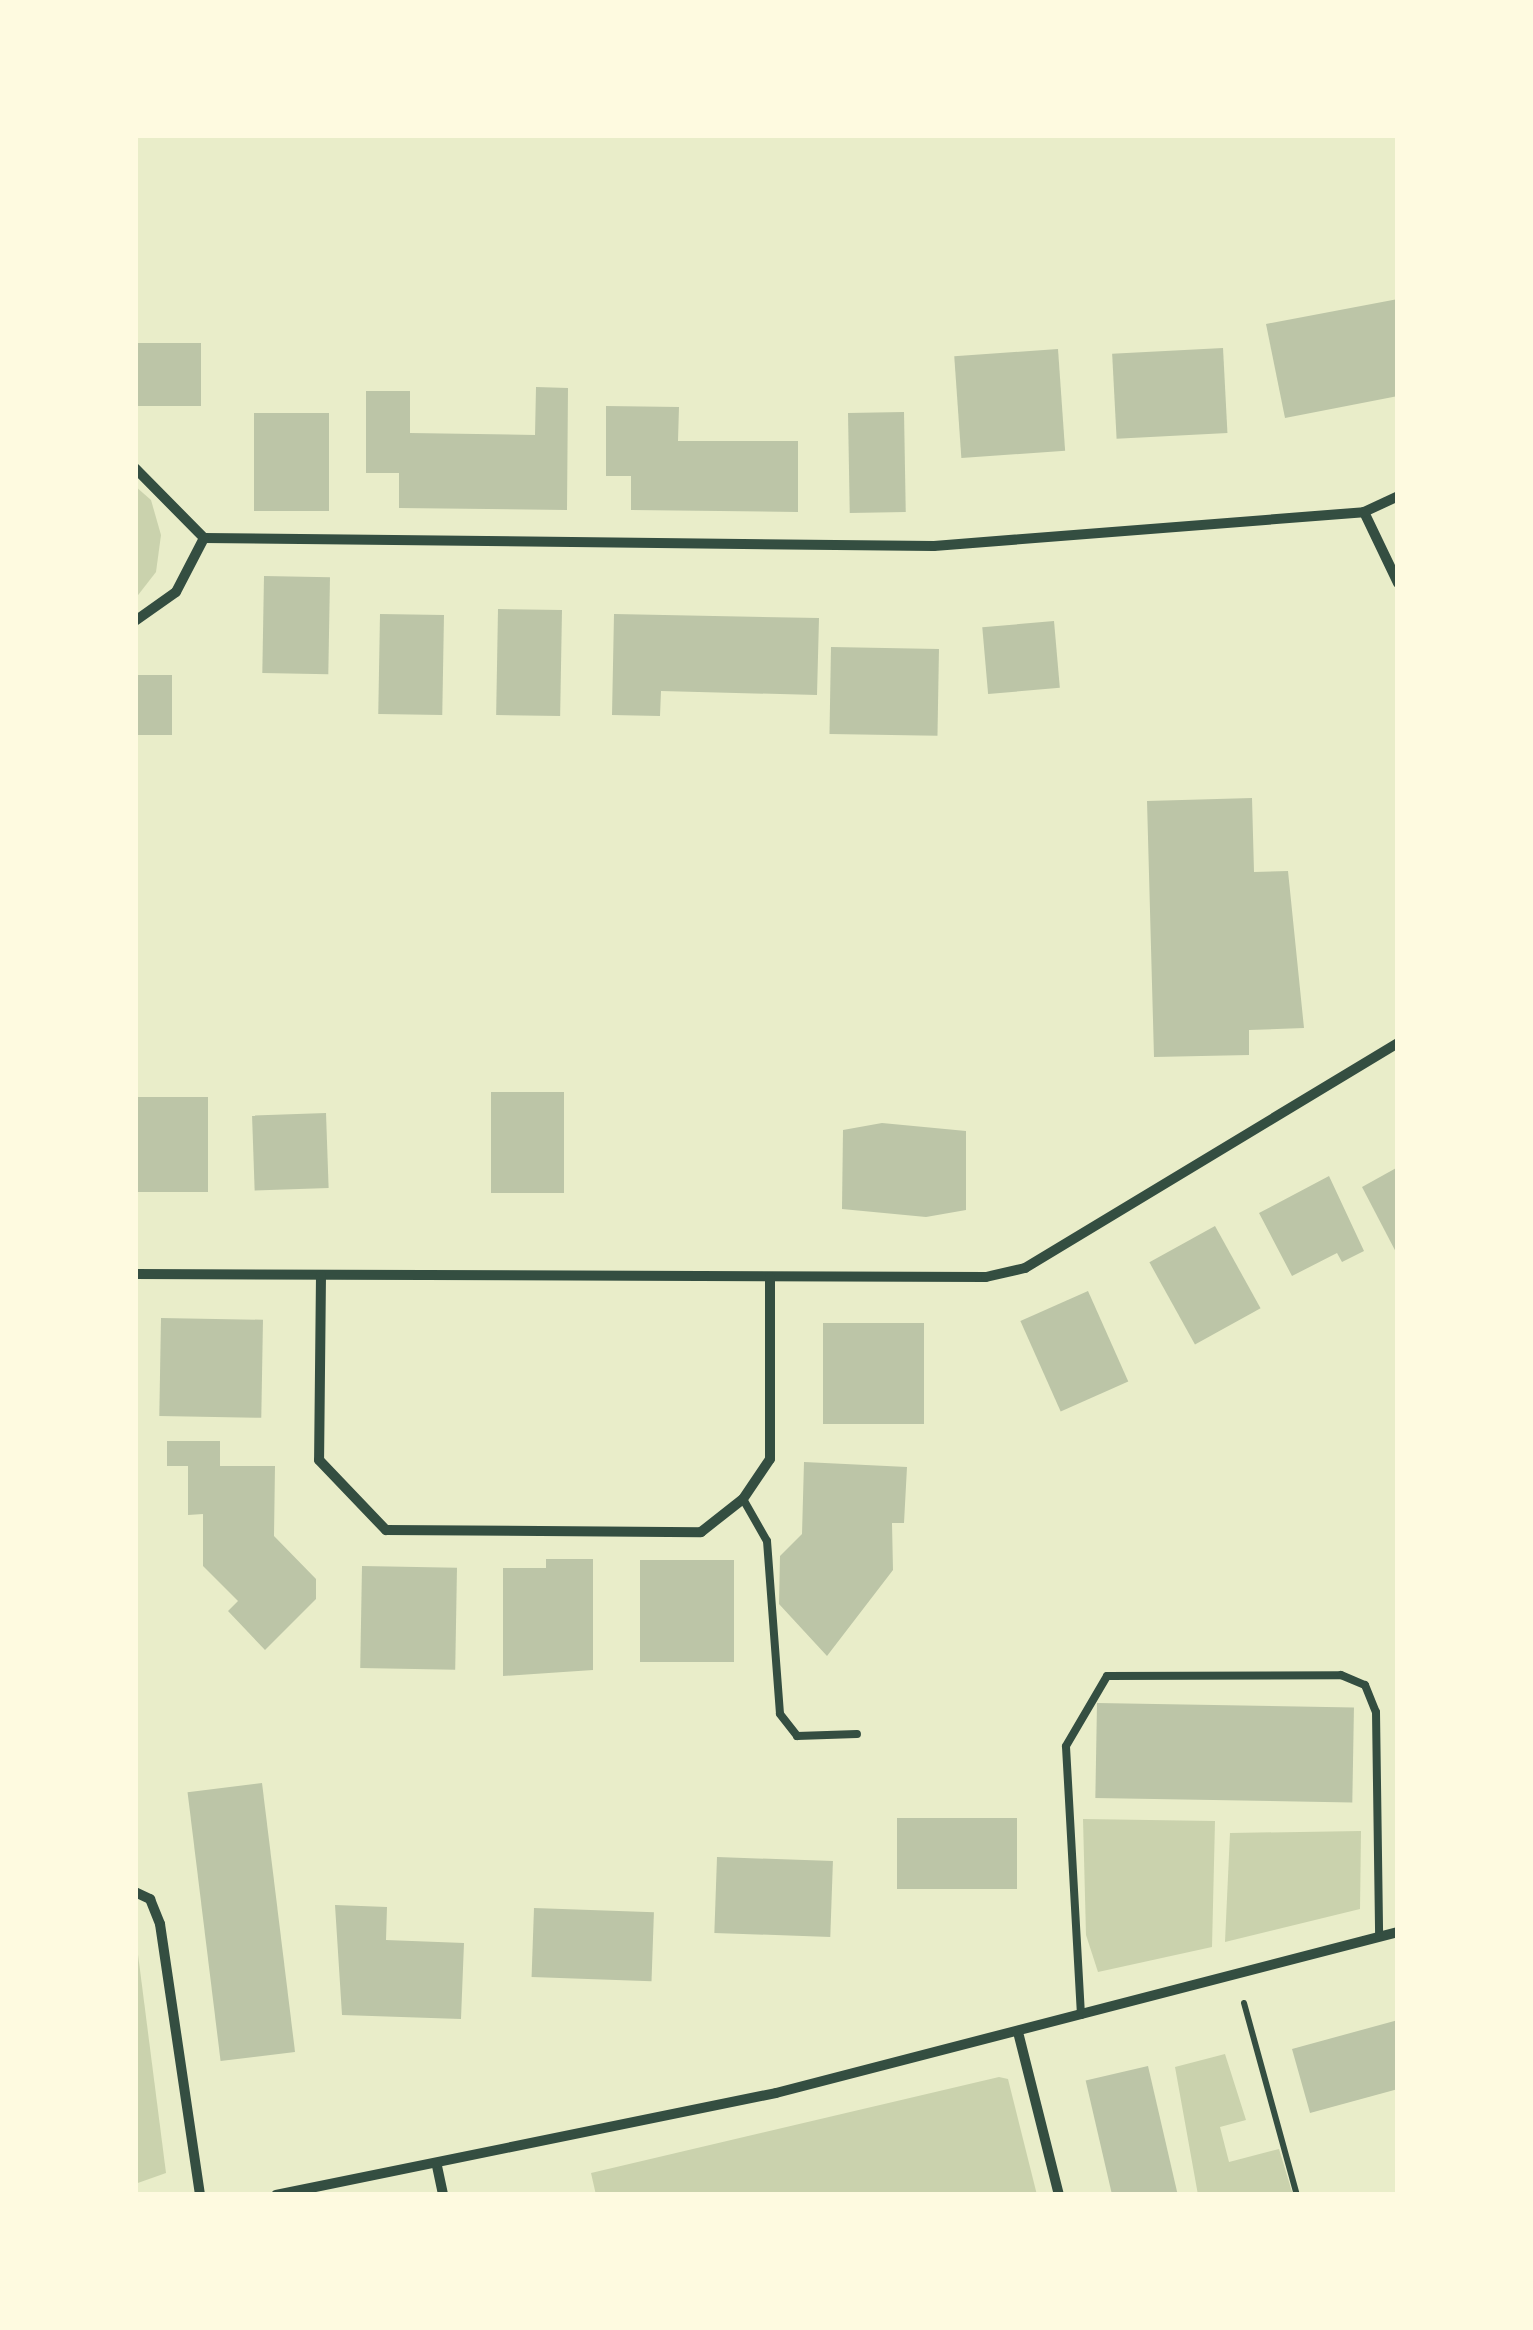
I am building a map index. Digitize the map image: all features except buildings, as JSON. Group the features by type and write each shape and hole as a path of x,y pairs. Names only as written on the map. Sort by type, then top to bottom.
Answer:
{"street":[{"path":"135,468 204,538 934,546 1364,512 1398,496"},
{"path":"1364,512 1398,583"},
{"path":"135,622 176,592 204,538"},
{"path":"135,1274 986,1277 1025,1268 1398,1043"},
{"path":"322,1275 319,1460 386,1530 701,1532 743,1499 770,1459 770,1277"},
{"path":"135,1892 150,1899 160,1924 200,2195"},
{"path":"276,2195 437,2166 1019,2036 1398,1932"},
{"path":"1019,2036 1058,2195"},
{"path":"437,2166 443,2195"}],"lane":[{"path":"743,1499 767,1541 780,1714 797,1736 857,1734"},
{"path":"1081,2019 1066,1746 1107,1676 1340,1675 1365,1685 1376,1712 1379,1937"}],"path":[{"path":"1236,1978 1298,2195"}],"green space":[{"path":"135,486 151,500 161,535 156,572 135,599"},
{"path":"1083,1819 1215,1821 1212,1947 1098,1972 1086,1935"},
{"path":"1361,1831 1360,1909 1225,1942 1230,1833"},
{"path":"135,1931 166,2173 135,2184"},
{"path":"1225,2054 1246,2120 1220,2127 1229,2162 1279,2149 1293,2195 1198,2195 1175,2067"},
{"path":"999,2077 1008,2079 1037,2195 596,2195 591,2173"}]}
